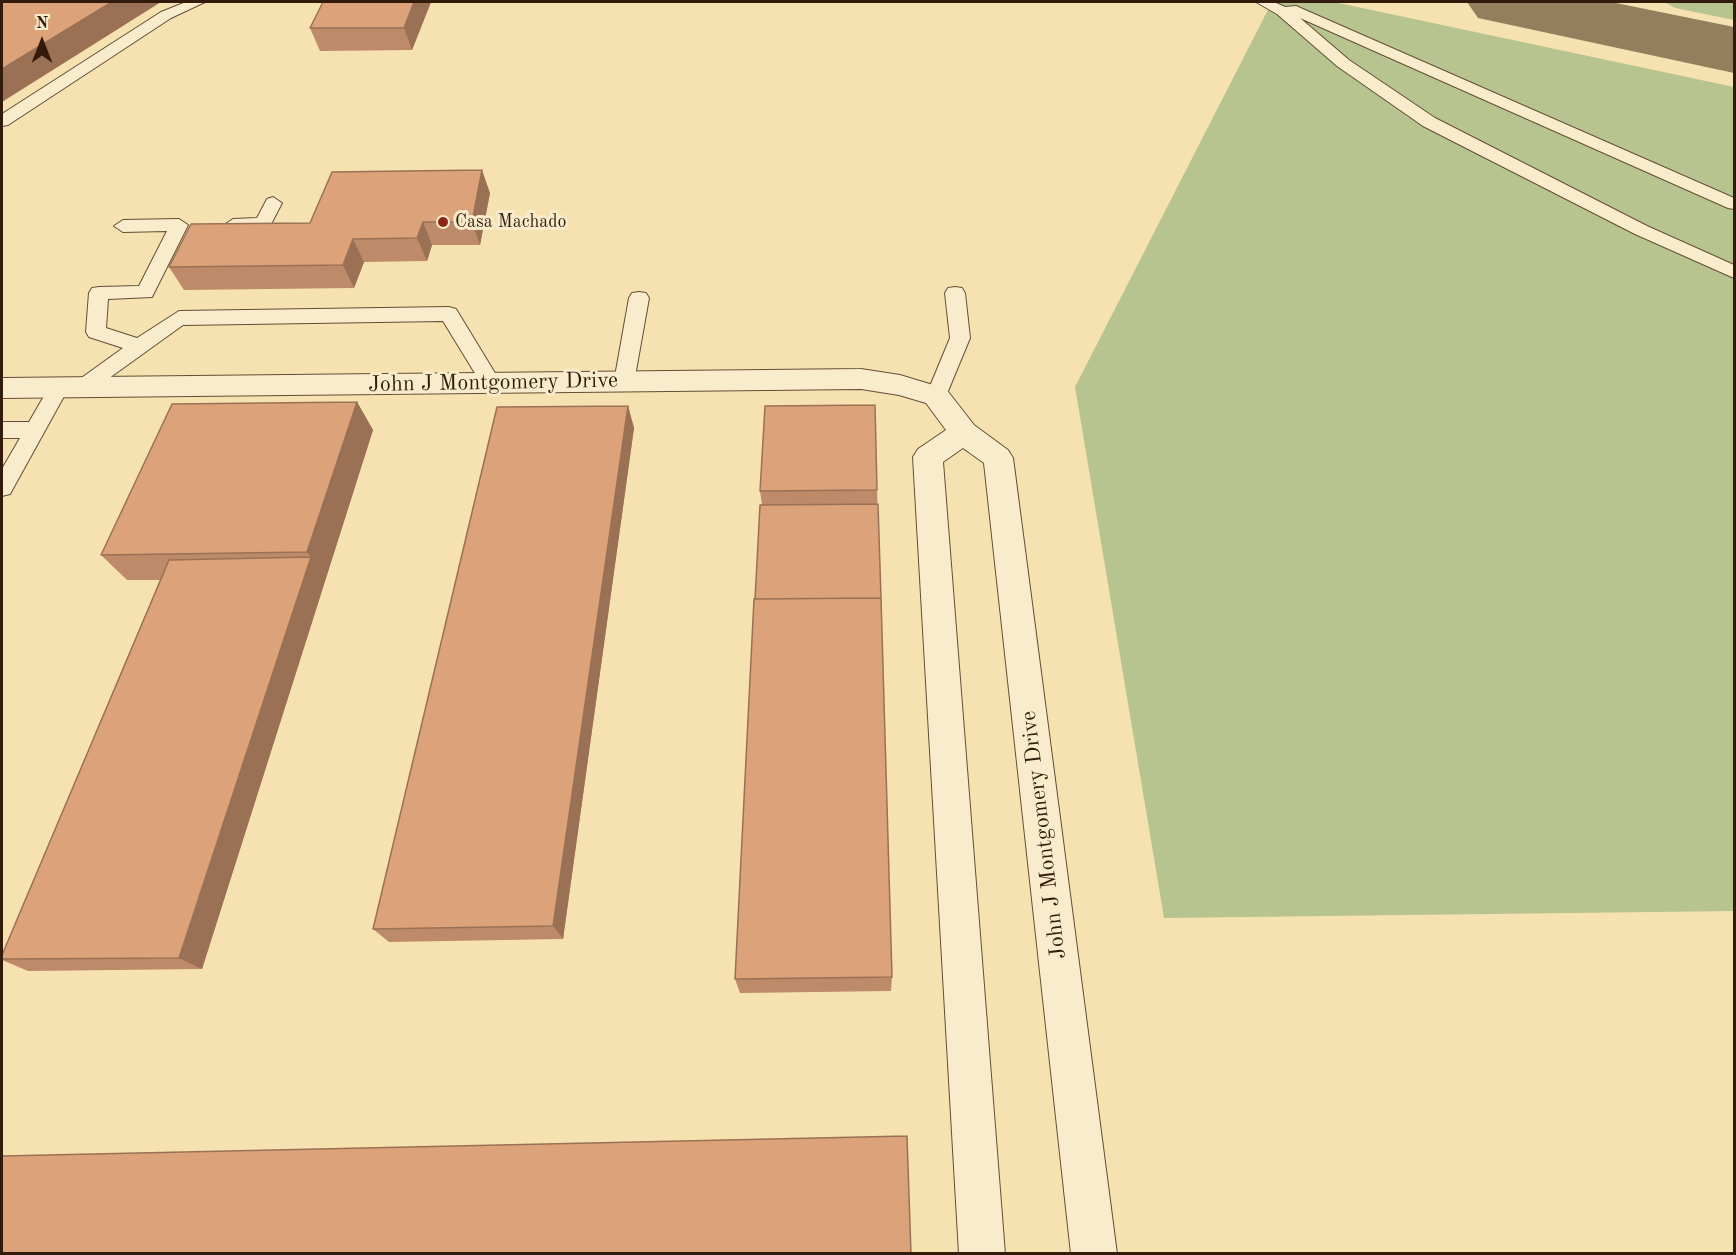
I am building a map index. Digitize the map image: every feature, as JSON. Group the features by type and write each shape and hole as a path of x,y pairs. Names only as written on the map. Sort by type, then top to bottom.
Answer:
{"street":[{"name":"John J Montgomery Drive","path":"2,388 861,379 900,385 936,396 964,433 998,458 1094,1254"},
{"path":"964,433 928,457 982,1254"}],"lane":[{"path":"2,121 166,15 198,2"},
{"path":"1263,2 1282,11 1343,63 1429,122 1641,230 1734,272"},
{"path":"1269,2 1339,30 1734,204"},
{"path":"1315,39 1317,29 1330,27 1339,30"},
{"path":"215,225 263,224 273,203"},
{"path":"123,226 185,225 145,292 99,293 96,332 140,346"},
{"path":"936,396 960,338 955,293"},
{"path":"624,382 639,298"},
{"path":"2,488 34,430 69,388 140,346 179,318 449,314 491,383"},
{"path":"2,430 34,430"}],"green space":[{"path":"1272,2 1334,2 1734,87 1734,911 1164,918 1075,387"},
{"path":"1664,2 1734,2 1734,20 1675,8"}],"building":[{"path":"2,2 112,2 2,69"},
{"path":"323,2 414,2 404,28 310,28"},
{"path":"482,170 472,222 423,222 417,238 353,239 343,265 169,267 191,224 310,223 332,172"},
{"path":"357,402 307,552 101,555 172,404"},
{"path":"875,405 877,490 760,491 765,406"},
{"path":"628,406 553,926 373,929 497,407"},
{"path":"878,504 881,598 755,599 760,505"},
{"path":"311,557 179,958 2,959 169,560"},
{"path":"881,598 892,977 735,979 754,599"},
{"path":"907,1136 911,1254 2,1254 2,1156"}],"taxiway":[{"path":"1504,2 1734,50"}],"place":[{"name":"Casa Machado","path":"443,222"}]}
